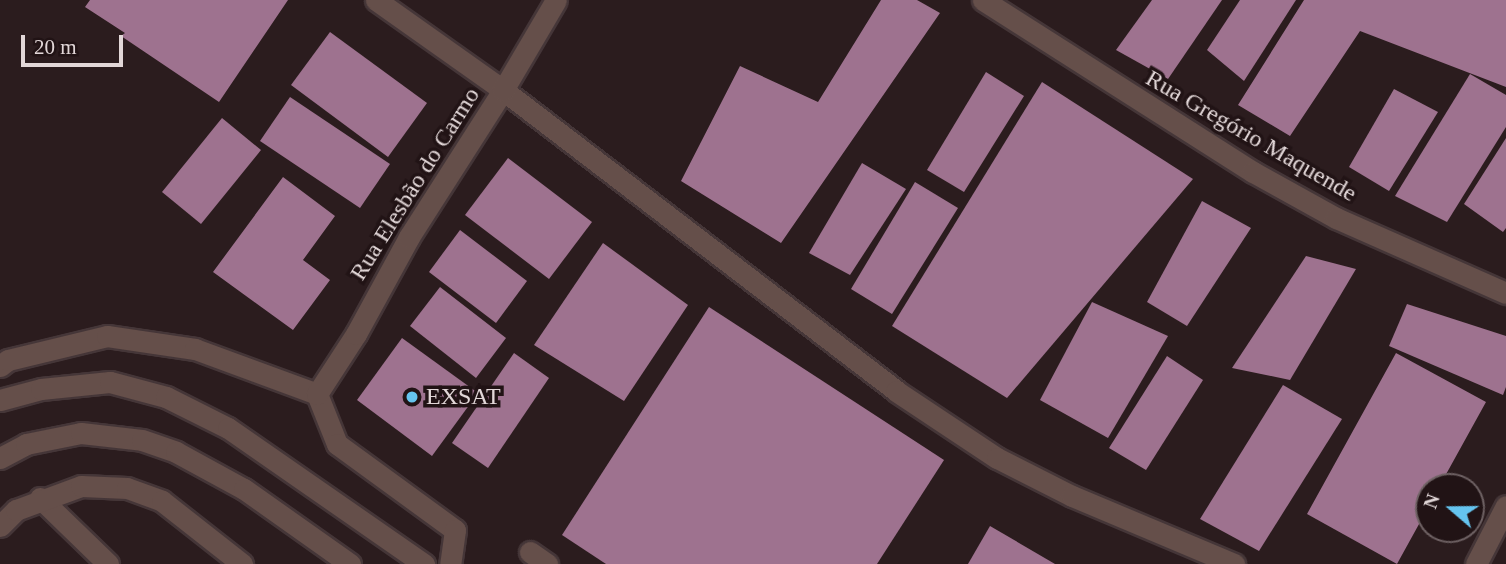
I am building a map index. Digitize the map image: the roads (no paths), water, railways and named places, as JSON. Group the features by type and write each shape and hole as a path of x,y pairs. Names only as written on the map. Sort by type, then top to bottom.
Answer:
{"street":[{"path":"376,0 503,90 896,391 997,458 1072,496 1234,564"},
{"name":"Rua Elesbão do Carmo","path":"317,394 356,334 409,237 503,90 556,0"},
{"name":"Rua Gregório Maquende","path":"983,0 1253,172 1336,218 1506,293"},
{"path":"0,366 8,360 107,336 195,349 317,394 337,444 455,530 450,564"},
{"path":"0,400 41,389 110,383 166,397 228,428 424,564"},
{"path":"0,458 26,444 81,433 142,440 176,452 244,489 350,564"},
{"path":"0,526 16,510 40,498 81,486 127,488 162,501 242,564"},
{"path":"40,498 108,564"},
{"path":"1476,564 1506,506"}],"place":[{"name":"EXSAT","path":"412,397"}]}
